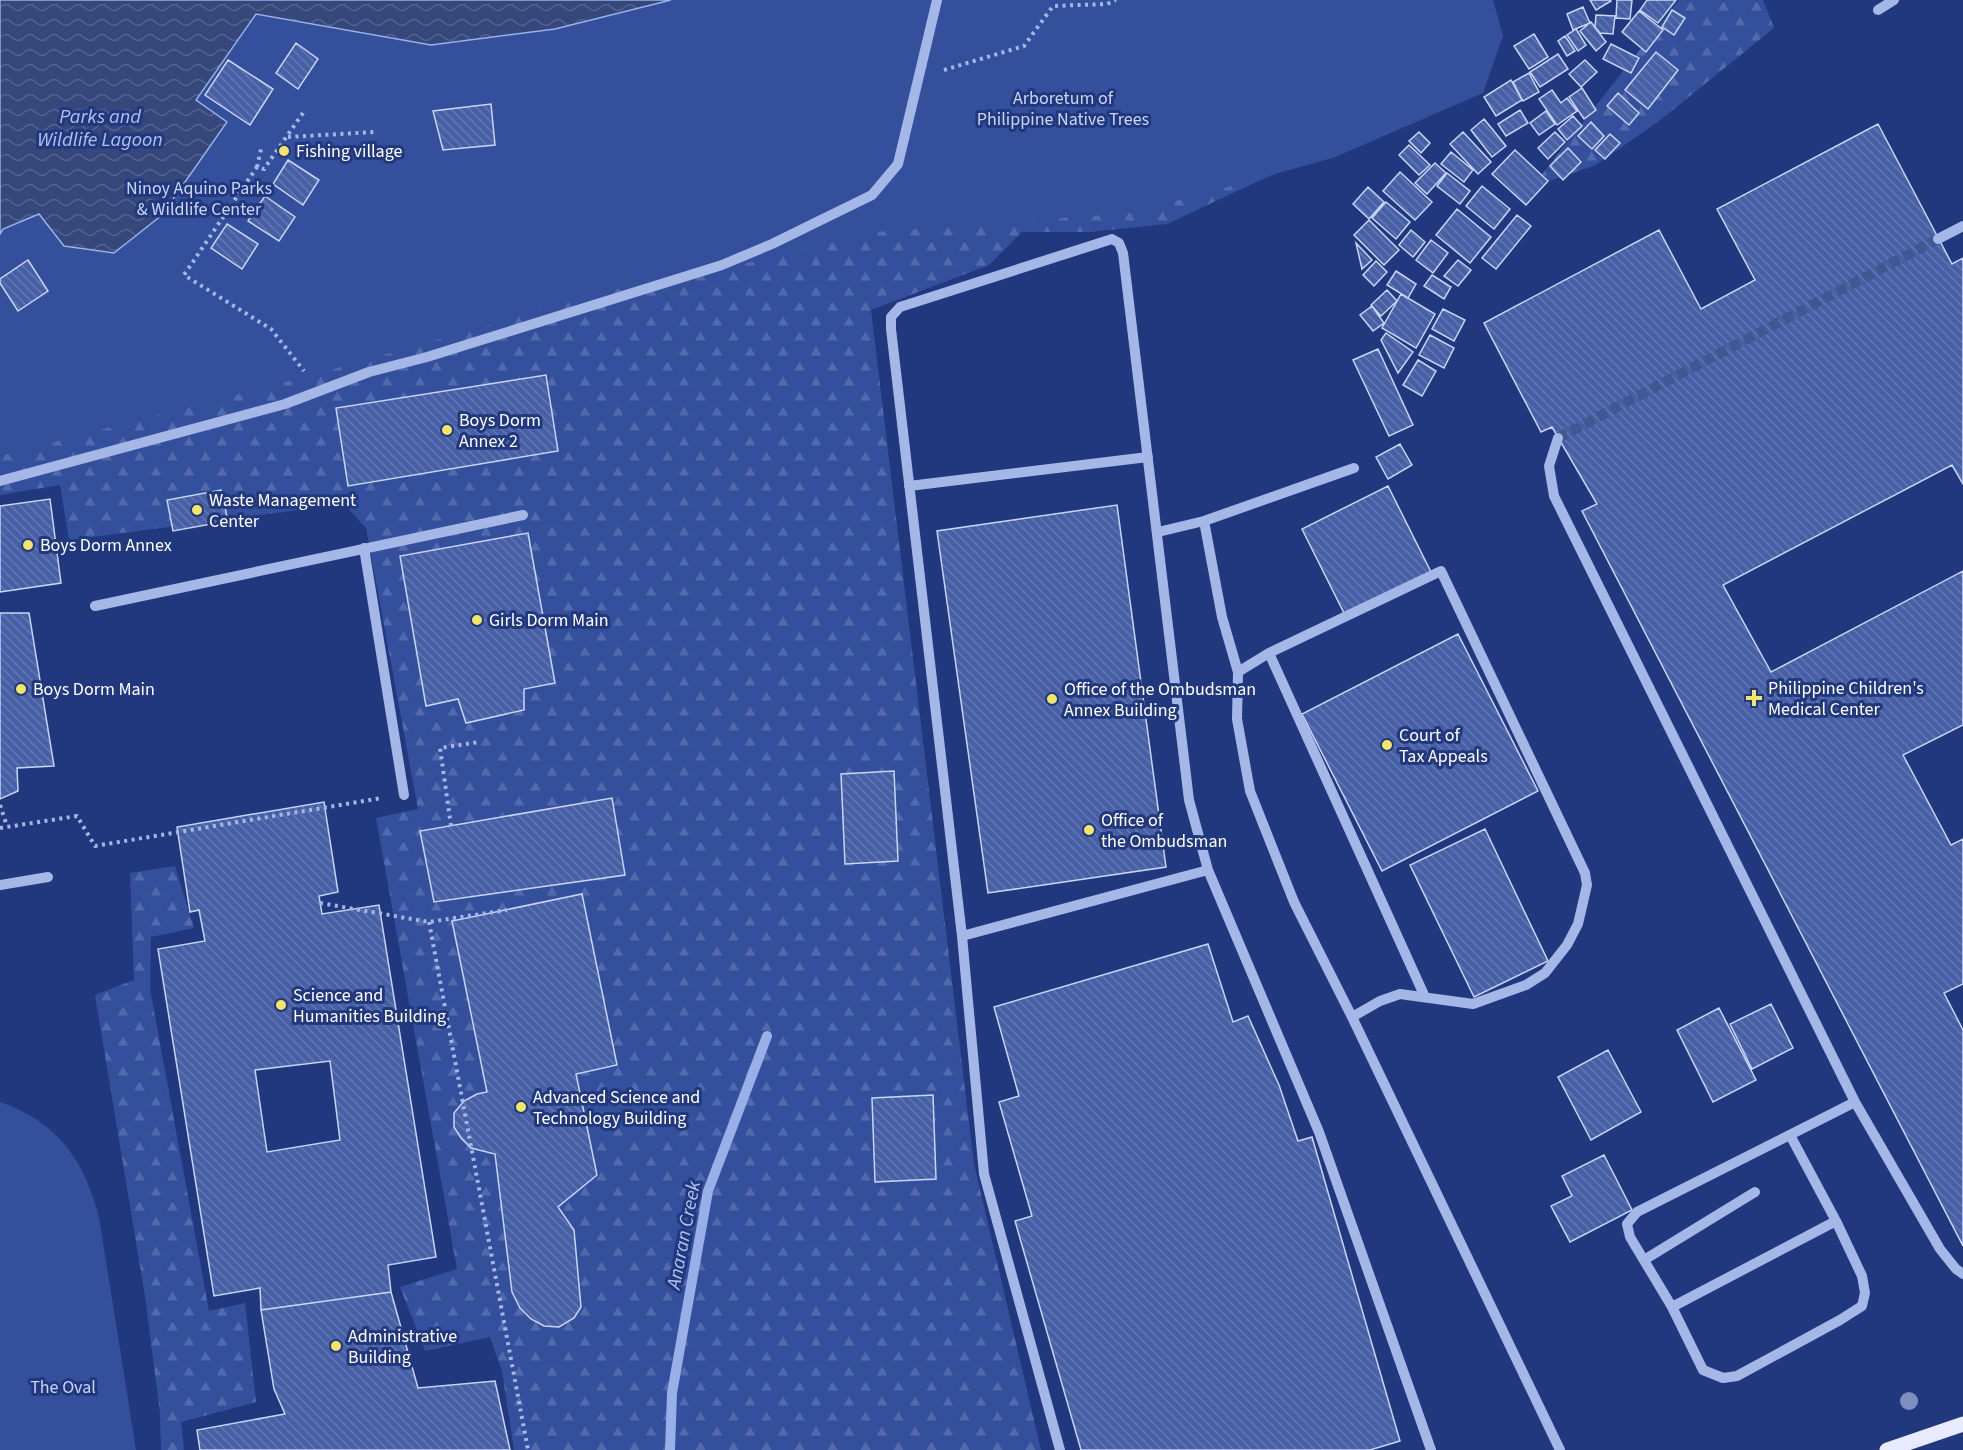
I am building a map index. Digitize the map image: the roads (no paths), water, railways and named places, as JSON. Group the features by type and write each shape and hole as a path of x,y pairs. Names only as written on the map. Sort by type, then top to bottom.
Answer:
{"main road":[{"path":"1887,1450 1963,1424"}],"lane":[{"path":"0,481 285,404 369,372 427,357 722,265 772,244 872,195 898,164 937,0"},
{"path":"1878,10 1894,0"},
{"path":"1938,239 1963,226"},
{"path":"1060,1450 984,1174 962,936 891,317 900,307 1112,239 1119,243 1123,253 1189,800 1208,870 1319,1131 1431,1450"},
{"path":"1558,438 1549,466 1554,496 1854,1102 1940,1249 1963,1274"},
{"path":"909,486 1148,457"},
{"path":"1158,532 1204,521 1354,468"},
{"path":"95,606 523,515"},
{"path":"1204,521 1222,617 1238,672 1237,719 1250,791 1294,902 1352,1017 1560,1450"},
{"path":"364,548 404,795"},
{"path":"1238,672 1269,653 1438,571 1442,572 1585,873 1587,885 1578,924 1567,945 1545,973 1526,985 1473,1004 1400,994 1380,1001 1352,1017"},
{"path":"1269,653 1425,997"},
{"path":"962,936 1208,870"},
{"path":"0,885 48,877"},
{"path":"1790,1135 1836,1221 1862,1276 1865,1293 1862,1306 1737,1376 1723,1378 1702,1370 1672,1307 1630,1237 1628,1224 1637,1212 1854,1102"},
{"path":"1644,1260 1755,1192"},
{"path":"1672,1307 1836,1221"}],"water":[{"name":"Parks and Wildlife Lagoon","path":"0,0 671,0 555,29 431,45 256,14 196,100 227,122 162,215 114,253 64,246 39,214 3,229 0,234"}],"waterway":[{"name":"Anaran Creek","path":"670,1450 672,1393 708,1191 767,1036"}],"tunnel":[{"path":"1558,438 1938,239"}],"place":[{"name":"Fishing village","path":"284,151"},
{"name":"Boys Dorm Annex 2","path":"447,430"},
{"name":"Waste Management Center","path":"197,510"},
{"name":"Boys Dorm Annex","path":"28,545"},
{"name":"Girls Dorm Main","path":"477,620"},
{"name":"Boys Dorm Main","path":"21,689"},
{"name":"Philippine Children's Medical Center","path":"1754,698"},
{"name":"Office of the Ombudsman Annex Building","path":"1052,699"},
{"name":"Court of Tax Appeals","path":"1387,745"},
{"name":"Office of the Ombudsman","path":"1089,830"},
{"name":"Science and Humanities Building","path":"281,1005"},
{"name":"Advanced Science and Technology Building","path":"521,1107"},
{"name":"Administrative Building","path":"336,1346"}],"park label":[{"name":"Arboretum of Philippine Native Trees","path":"1063,108"},
{"name":"Ninoy Aquino Parks & Wildlife Center","path":"199,198"},
{"name":"The Oval","path":"63,1387"}]}
